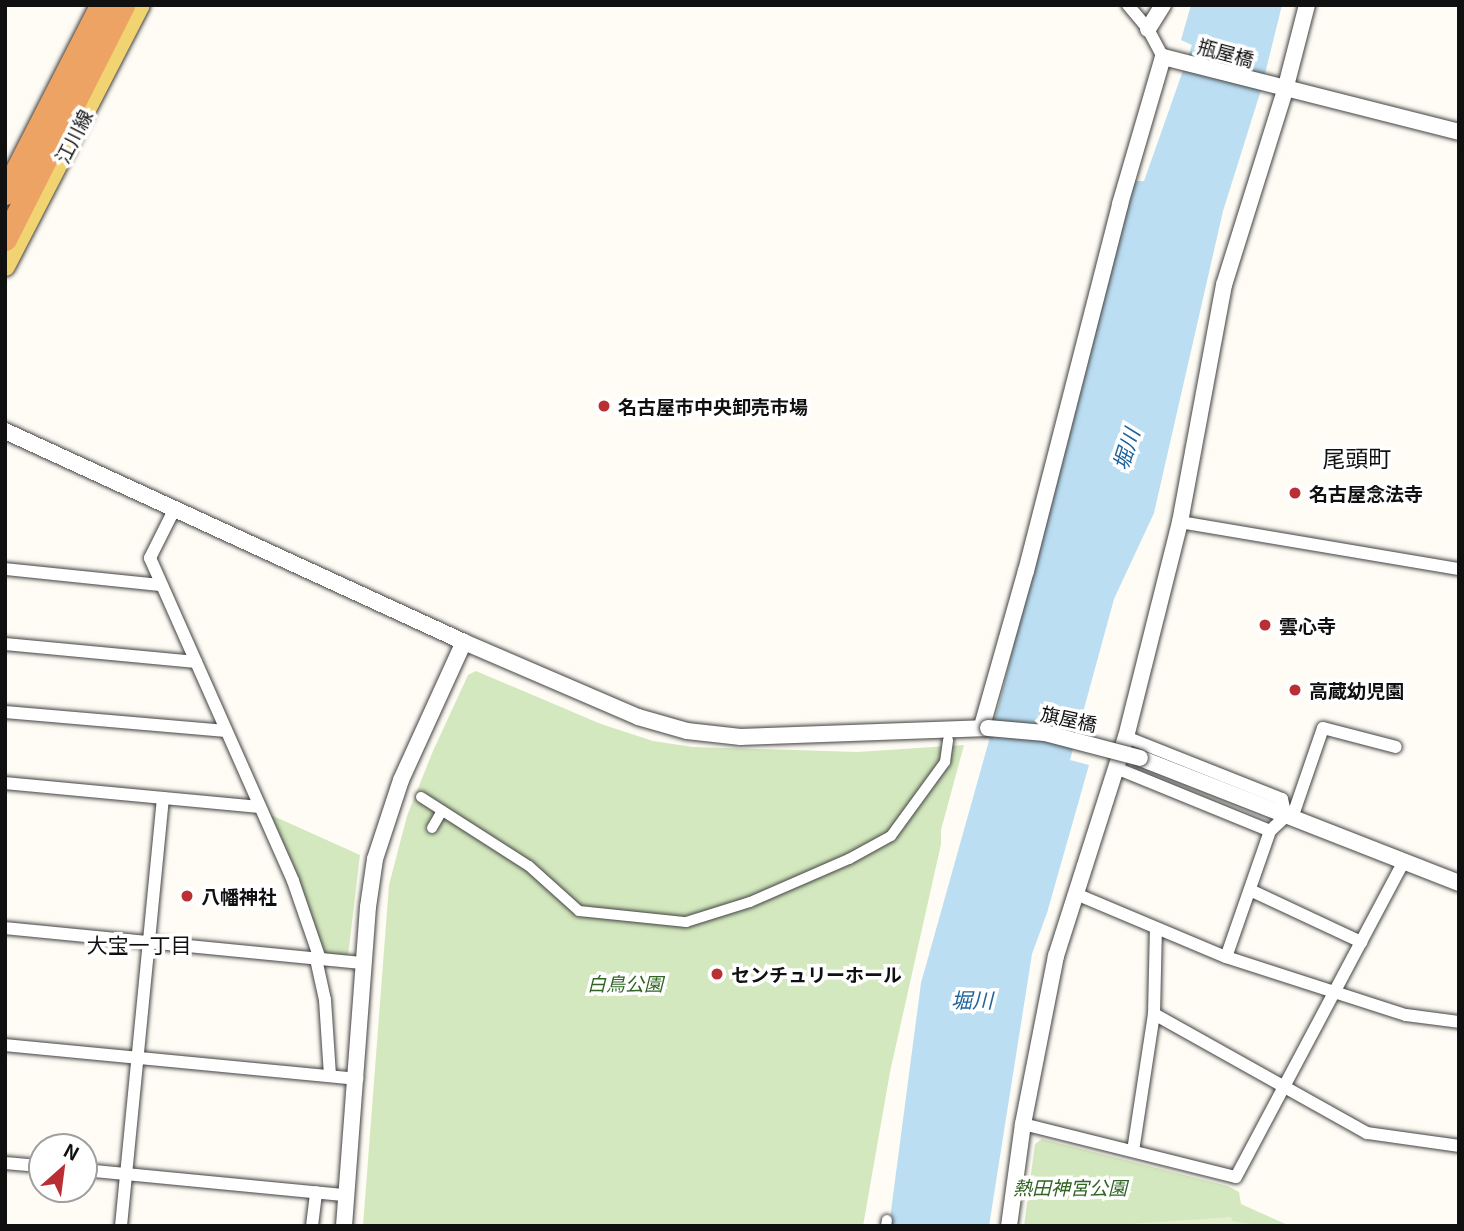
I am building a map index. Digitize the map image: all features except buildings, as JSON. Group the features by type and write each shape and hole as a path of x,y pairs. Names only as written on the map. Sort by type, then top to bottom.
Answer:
{"highway":[{"path":"5,192 101,5"},
{"path":"5,239 123,5"}],"main road":[{"name":"江川線","path":"5,192 94,5"},
{"name":"江川線","path":"5,266 140,5"}],"street":[{"path":"985,727 1116,217 1165,57 1148,29 1128,5"},
{"path":"1148,29 1163,5"},
{"path":"1009,1226 1023,1124 1051,979 1126,737 1180,522 1224,285 1279,88 1307,5"},
{"name":"瓶屋橋","path":"1165,57 1459,132"},
{"name":"旗屋橋","path":"5,431 597,703 687,731 741,737 985,727 1045,733 1140,758 1459,883"},
{"path":"175,509 150,558 293,881 318,959 325,1000 330,1076"},
{"path":"1180,522 1459,569"},
{"path":"5,570 161,585"},
{"path":"344,1226 368,907 383,829 415,746 464,642"},
{"path":"5,644 196,662"},
{"path":"5,712 226,731"},
{"path":"1226,957 1270,831 1289,817 1323,728 1396,747"},
{"path":"1126,737 1282,799 1289,817"},
{"path":"421,797 529,866 579,912 686,922 750,902 849,859 891,836 945,762 948,740"},
{"path":"1116,768 1270,831"},
{"path":"5,783 259,807"},
{"path":"121,1226 163,798"},
{"path":"432,828 442,811"},
{"path":"1023,1124 1236,1177 1403,863"},
{"path":"1250,890 1361,942"},
{"path":"1076,894 1226,957 1406,1015 1459,1021"},
{"path":"5,928 363,963"},
{"path":"1133,1151 1154,1014 1156,928"},
{"path":"1154,1014 1367,1133 1459,1146"},
{"path":"5,1045 357,1079"},
{"path":"5,1163 28,1165"},
{"path":"98,1171 346,1195"},
{"path":"312,1226 316,1192"}],"green space":[{"name":"白鳥公園","path":"476,671 601,724 653,741 693,747 857,752 964,745 941,830 941,844 890,1072 863,1226 363,1226 389,885 407,816 433,751 468,675"},
{"path":"271,815 360,855 348,956 323,953 298,876"},
{"name":"熱田神宮公園","path":"1042,1139 1228,1186 1239,1192 1241,1204 1290,1226 1024,1226 1035,1144"},
{"path":"1231,1217 1232,1221 1265,1226 1101,1226"}],"water":[{"name":"堀川","path":"1191,5 1282,5 1261,90 1223,211 1154,513 1114,599 1070,760 1089,765 1047,913 1032,954 989,1226 889,1226 921,983 999,705 1054,480 1134,181 1144,181 1192,45 1181,40"}],"place":[{"name":"名古屋市中央卸売市場","path":"604,406"},
{"name":"名古屋念法寺","path":"1295,493"},
{"name":"雲心寺","path":"1265,625"},
{"name":"高蔵幼児園","path":"1295,690"},
{"name":"八幡神社","path":"187,896"},
{"name":"センチュリーホール","path":"717,974"}],"district":[{"name":"尾頭町","path":"1357,457"},
{"name":"大宝一丁目","path":"139,944"}]}
